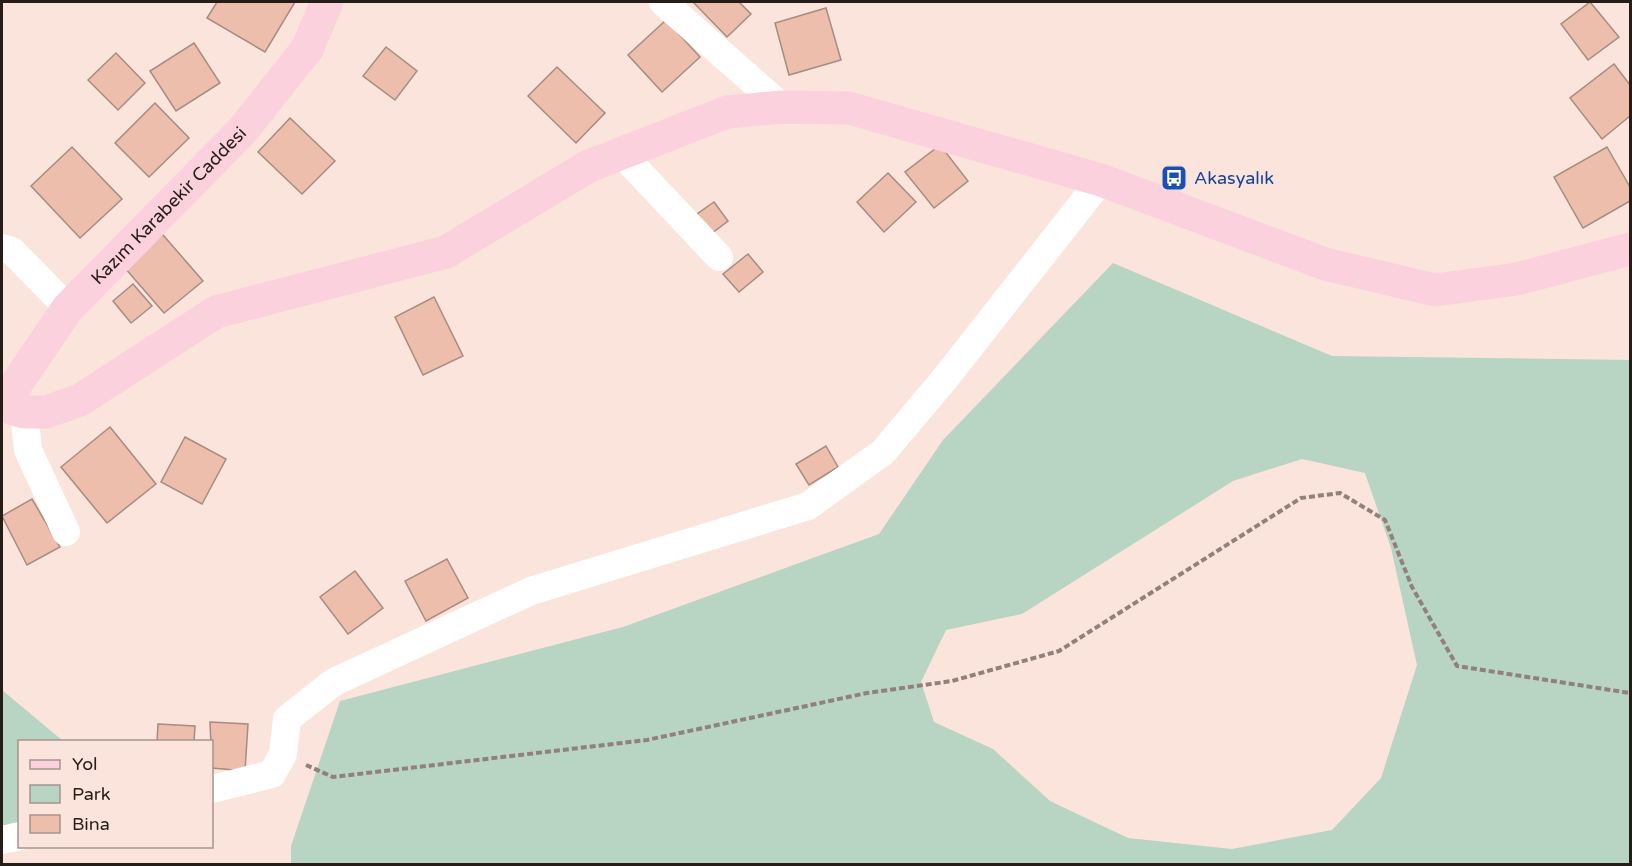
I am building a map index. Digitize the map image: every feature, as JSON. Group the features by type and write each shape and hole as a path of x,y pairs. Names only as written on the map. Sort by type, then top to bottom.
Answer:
{"street":[{"name":"Kazım Karabekir Caddesi","path":"9,407 68,308 242,131 307,50 327,2"},
{"path":"663,2 782,107"},
{"path":"9,407 46,412 80,400 216,312 446,252 589,166 727,112 782,107 849,108 1101,180 1324,264 1435,290 1517,279 1630,249"},
{"path":"621,153 719,257"},
{"path":"213,789 272,774 283,754 287,719 334,681 531,591 808,506 883,452 943,381 1101,180"},
{"path":"2,248 12,251 68,308"},
{"path":"9,407 66,532"},
{"path":"2,840 18,836"}],"path":[{"path":"283,754 333,777 647,740 867,693 952,681 1059,651 1301,498 1340,493 1385,520 1412,587 1457,666 1630,693"}],"green space":[{"path":"1113,263 1332,356 1630,360 1630,864 291,864 291,846 340,701 623,627 879,534 943,440","holes":["1302,459 1365,473 1391,548 1417,665 1381,778 1332,830 1232,849 1128,838 1050,801 993,749 934,722 921,682 946,630 1022,614 1233,481"]},
{"path":"2,690 62,740 18,740 18,829 2,833"}],"building":[{"path":"217,2 295,2 265,52 207,18"},
{"path":"693,2 739,2 751,14 727,37"},
{"path":"1590,2 1619,37 1588,60 1561,24"},
{"path":"826,8 841,60 789,75 775,23"},
{"path":"666,20 700,57 662,92 628,55"},
{"path":"194,43 220,83 176,111 150,71"},
{"path":"386,47 417,71 395,100 363,76"},
{"path":"116,53 145,83 118,110 88,80"},
{"path":"1614,64 1630,85 1630,116 1602,139 1570,98"},
{"path":"557,67 605,113 576,143 528,96"},
{"path":"155,103 189,138 149,177 115,143"},
{"path":"290,118 335,161 302,194 258,152"},
{"path":"940,145 968,181 934,208 905,172"},
{"path":"72,147 122,199 80,238 31,186"},
{"path":"1607,147 1630,187 1630,201 1583,228 1554,177"},
{"path":"888,173 916,202 884,232 857,202"},
{"path":"714,202 728,221 711,234 697,214"},
{"path":"157,228 203,281 164,313 118,260"},
{"path":"748,254 763,272 739,292 723,274"},
{"path":"133,284 152,306 131,323 113,301"},
{"path":"434,297 463,356 423,375 395,317"},
{"path":"110,427 156,484 107,523 61,467"},
{"path":"185,437 226,459 202,504 161,482"},
{"path":"826,446 838,467 809,485 796,464"},
{"path":"32,499 60,547 27,565 2,516"},
{"path":"447,559 468,598 426,621 405,581"},
{"path":"355,571 383,608 348,634 320,597"},
{"path":"210,722 248,724 245,771 213,768 213,740 211,740"},
{"path":"158,724 195,726 194,740 157,740"}],"place":[{"name":"Akasyalık","path":"1174,178"}]}
